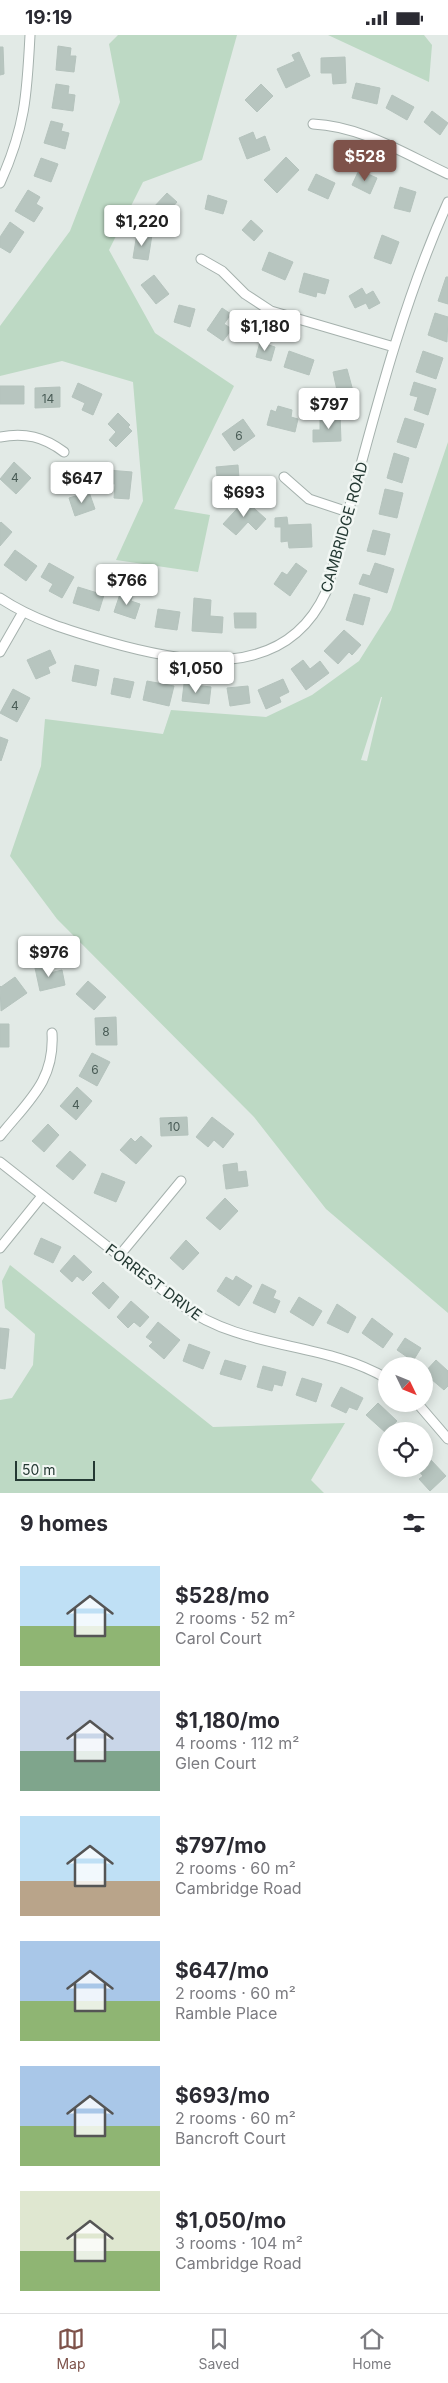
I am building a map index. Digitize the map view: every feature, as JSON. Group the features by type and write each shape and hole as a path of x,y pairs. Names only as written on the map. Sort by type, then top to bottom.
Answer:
{"street":[{"path":"0,183 14,152 25,111 30,35"},
{"path":"313,124 344,127 448,174"},
{"name":"CAMBRIDGE ROAD","path":"0,598 23,612 72,632 160,655 220,660 257,655 277,647 295,634 313,617 321,605 326,592 394,347 423,260 448,202"},
{"path":"201,259 222,271 245,294 271,311 394,347"},
{"path":"0,437 33,436 45,439 64,452"},
{"path":"284,477 309,499 348,511"},
{"path":"0,652 23,612"},
{"path":"0,1136 39,1088 48,1072 53,1049 52,1033"},
{"name":"FORREST DRIVE","path":"0,1162 183,1306 211,1323 238,1333 342,1359 378,1375"},
{"path":"119,1256 181,1181"},
{"path":"0,1248 42,1196"},
{"path":"426,1413 448,1439"}],"green space":[{"path":"118,35 237,35 202,160 143,182 109,250 155,333 234,386 174,509 210,515 198,572 116,560 143,501 133,382 62,361 0,376 0,326 70,231 120,102 109,44"},
{"path":"328,35 424,35 432,45 429,82"},
{"path":"448,442 448,1313 326,1209 254,1117 57,919 10,856 41,766 45,719 163,734 171,710 266,717 312,695 359,661 391,610","holes":["382,697 367,761 361,760"]},
{"path":"10,1265 213,1427 345,1423 311,1480 324,1493 0,1493 0,1400 12,1398 33,1365 35,1334 5,1308 2,1281"}],"building":[{"path":"58,46 71,48 70,56 76,56 74,72 56,70"},
{"path":"0,47 3,47 4,74 0,75"},
{"path":"299,52 310,76 286,88 277,69 295,61 292,55"},
{"path":"345,57 346,83 333,84 332,73 321,73 321,58"},
{"path":"356,83 380,88 377,104 352,98"},
{"path":"56,84 69,86 68,94 75,95 73,111 52,108"},
{"path":"261,84 273,96 257,112 245,100"},
{"path":"392,95 414,107 407,120 386,108"},
{"path":"432,111 448,123 440,135 424,122"},
{"path":"51,121 63,124 61,131 69,133 65,149 44,143"},
{"path":"253,132 256,140 265,136 270,150 247,159 239,138"},
{"path":"286,157 299,170 277,193 264,180"},
{"path":"41,158 58,164 51,182 34,176"},
{"path":"359,170 377,178 370,194 352,185"},
{"path":"316,174 335,183 328,199 308,190"},
{"path":"400,187 416,192 410,212 394,208"},
{"path":"28,190 40,197 36,204 43,208 34,222 15,211"},
{"path":"167,193 177,202 162,219 152,209"},
{"path":"208,195 227,201 223,214 205,209"},
{"path":"251,220 263,231 254,241 242,230"},
{"path":"10,222 24,232 10,253 0,247 0,237"},
{"path":"137,233 152,235 148,260 133,258"},
{"path":"382,235 399,242 391,264 374,258"},
{"path":"269,252 293,262 285,280 262,270"},
{"path":"304,273 329,280 325,294 317,292 316,297 299,292"},
{"path":"154,275 169,294 156,304 141,285"},
{"path":"446,277 448,277 448,304 438,301"},
{"path":"362,288 366,295 373,291 380,303 369,309 366,303 355,308 349,296"},
{"path":"179,305 195,309 190,327 174,322"},
{"path":"222,308 231,314 224,324 232,329 223,341 207,330"},
{"path":"435,313 448,317 447,342 428,335"},
{"path":"260,342 275,347 271,361 256,357"},
{"path":"289,351 314,360 309,375 284,367"},
{"path":"423,351 443,358 436,379 416,372"},
{"path":"347,369 353,391 338,395 333,372"},
{"path":"414,382 436,389 428,415 414,410 418,397 410,395"},
{"path":"78,383 102,394 93,415 82,410 85,403 72,397"},
{"path":"0,386 24,386 24,404 0,404"},
{"path":"60,387 60,407 35,408 35,388"},
{"path":"278,406 292,410 291,417 298,419 295,432 267,425 271,410 276,412"},
{"path":"118,413 130,425 128,427 132,431 116,447 109,440 116,432 108,424"},
{"path":"340,414 341,441 313,442 313,430 320,430 320,420 329,420 329,415"},
{"path":"405,418 424,424 416,448 397,442"},
{"path":"243,419 255,436 234,451 222,434"},
{"path":"394,453 409,458 402,483 387,478"},
{"path":"14,462 31,478 16,494 0,479"},
{"path":"238,465 240,492 227,494 226,485 218,486 216,467"},
{"path":"108,470 132,472 129,499 114,498 115,484 107,483"},
{"path":"385,489 403,493 397,518 379,514"},
{"path":"89,492 95,509 75,516 69,498"},
{"path":"245,500 266,519 256,530 248,522 236,535 223,524"},
{"path":"287,517 288,525 311,524 312,547 289,548 288,541 281,542 281,527 275,527 275,518"},
{"path":"0,523 12,532 0,546"},
{"path":"373,530 390,534 385,555 367,551"},
{"path":"15,550 37,566 26,581 4,565"},
{"path":"49,563 74,577 62,598 49,591 53,584 41,577"},
{"path":"296,563 307,571 290,596 274,584 282,572 287,575"},
{"path":"375,563 394,569 387,593 359,584 363,574 370,576"},
{"path":"78,587 104,595 99,611 73,603"},
{"path":"121,591 133,595 131,601 140,604 135,619 114,612"},
{"path":"354,594 370,598 363,625 346,620"},
{"path":"194,598 211,600 210,616 223,617 222,633 192,631"},
{"path":"158,609 180,612 177,630 155,627"},
{"path":"234,613 256,613 256,628 235,628"},
{"path":"344,630 361,645 352,655 349,652 338,664 324,651"},
{"path":"50,650 56,663 48,667 50,673 36,679 27,660"},
{"path":"303,660 310,669 320,661 329,673 306,690 291,669"},
{"path":"75,665 99,670 96,686 72,681"},
{"path":"114,678 134,682 130,698 111,694"},
{"path":"283,679 289,692 279,697 281,702 266,709 258,690"},
{"path":"147,681 174,686 169,706 143,700"},
{"path":"184,684 211,687 209,704 182,701"},
{"path":"248,686 250,703 230,706 227,688"},
{"path":"13,689 30,698 17,722 0,713"},
{"path":"0,737 8,740 1,761 0,760"},
{"path":"48,965 50,973 62,970 65,985 40,991 35,968"},
{"path":"15,977 27,993 1,1011 0,986"},
{"path":"88,981 106,997 94,1010 76,994"},
{"path":"116,1017 117,1045 96,1045 95,1018"},
{"path":"0,1024 9,1024 9,1047 0,1047"},
{"path":"92,1053 110,1062 97,1086 79,1076"},
{"path":"77,1087 92,1101 76,1120 60,1106"},
{"path":"187,1117 188,1135 161,1136 160,1118"},
{"path":"212,1117 234,1134 223,1148 214,1140 208,1147 196,1137"},
{"path":"48,1124 59,1135 44,1152 32,1141"},
{"path":"141,1136 152,1146 136,1164 120,1150 131,1138 135,1142"},
{"path":"70,1151 86,1165 73,1180 56,1166"},
{"path":"237,1163 238,1172 246,1171 248,1186 226,1189 223,1165"},
{"path":"102,1173 125,1182 116,1202 94,1193"},
{"path":"225,1198 238,1211 220,1230 206,1218"},
{"path":"41,1238 61,1247 53,1263 34,1254"},
{"path":"186,1240 199,1253 183,1270 170,1258"},
{"path":"74,1255 92,1272 83,1281 77,1276 72,1282 60,1271"},
{"path":"236,1276 252,1286 239,1306 217,1291 226,1277 233,1281"},
{"path":"103,1282 119,1297 109,1309 92,1293"},
{"path":"262,1284 276,1291 273,1298 280,1301 275,1313 253,1303"},
{"path":"299,1297 322,1311 313,1326 290,1312"},
{"path":"131,1301 149,1317 140,1327 134,1322 128,1328 117,1317"},
{"path":"337,1304 356,1317 348,1333 327,1323"},
{"path":"372,1318 393,1334 383,1348 362,1333"},
{"path":"158,1322 180,1340 164,1359 149,1346 153,1342 146,1337"},
{"path":"0,1328 9,1329 5,1369 0,1368"},
{"path":"405,1338 421,1348 415,1357 407,1357 397,1350"},
{"path":"189,1344 210,1352 203,1369 183,1361"},
{"path":"225,1360 246,1366 241,1380 220,1374"},
{"path":"436,1360 448,1371 448,1386 444,1390 433,1381 433,1363"},
{"path":"263,1366 286,1372 282,1386 274,1384 272,1391 257,1387"},
{"path":"302,1378 322,1384 316,1402 296,1395"},
{"path":"341,1387 363,1398 357,1410 349,1407 346,1413 331,1406"},
{"path":"378,1403 378,1413 389,1413 397,1421 378,1422 378,1426 366,1415"},
{"path":"433,1462 446,1476 430,1491 419,1479 422,1477 433,1477"}]}
